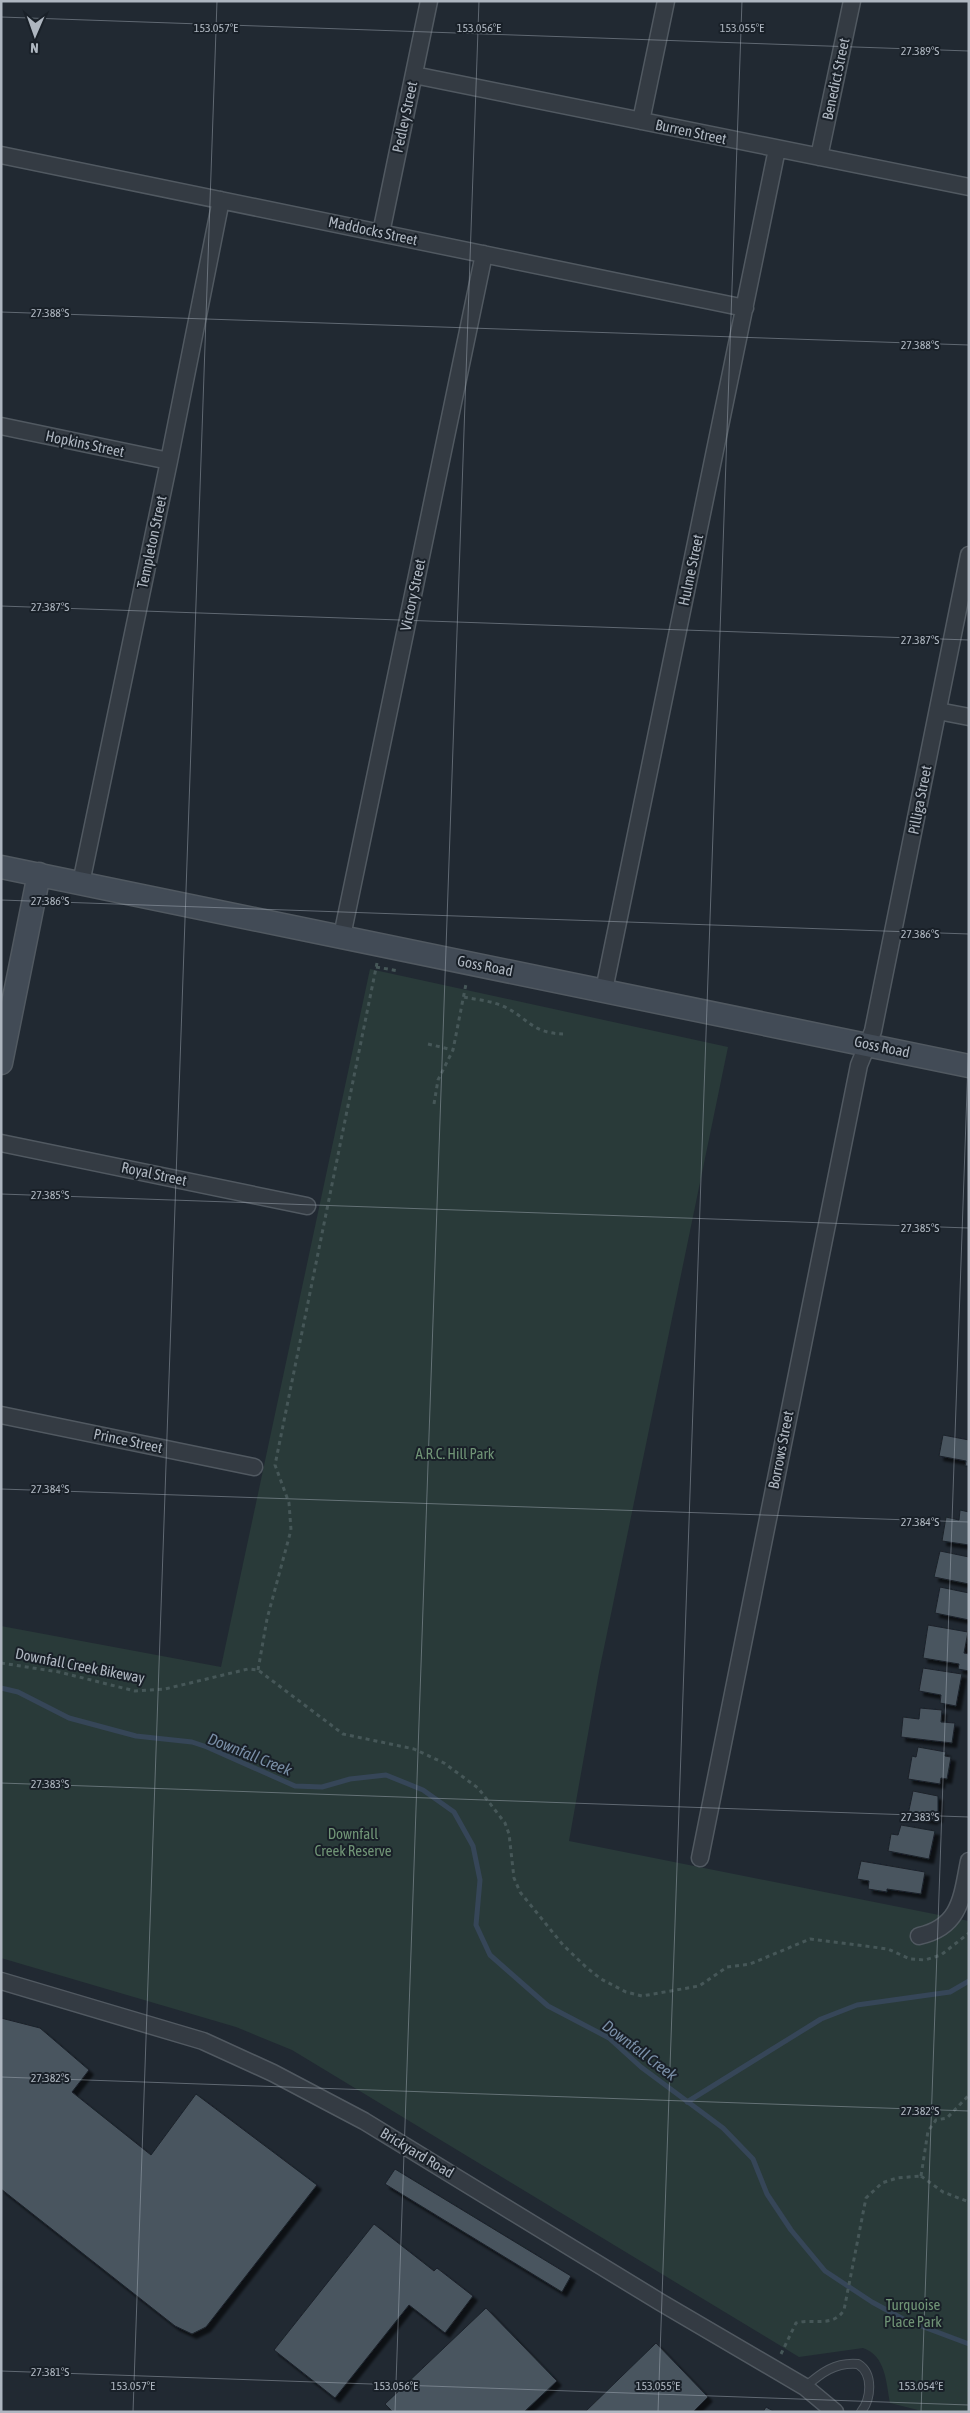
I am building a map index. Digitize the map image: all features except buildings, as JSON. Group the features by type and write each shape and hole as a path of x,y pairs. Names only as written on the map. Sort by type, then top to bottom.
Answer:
{"street":[{"name":"Pedley Street","path":"381,233 429,1"},
{"path":"641,121 666,1"},
{"name":"Benedict Street","path":"819,157 852,1"},
{"name":"Burren Street","path":"414,75 969,187"},
{"name":"Hulme Street","path":"604,990 777,149"},
{"name":"Maddocks Street","path":"1,155 745,308"},
{"name":"Templeton Street","path":"81,883 221,200"},
{"name":"Victory Street","path":"342,936 484,254"},
{"name":"Hopkins Street","path":"1,426 169,461"},
{"name":"Pilliga Street","path":"867,1044 873,1032 969,555"},
{"path":"938,711 969,717"},
{"name":"Goss Road","path":"1,867 969,1066"},
{"path":"1,1063 39,874"},
{"name":"Borrows Street","path":"700,1858 859,1064 867,1044"},
{"name":"Royal Street","path":"1,1143 307,1206"},
{"name":"Prince Street","path":"1,1415 254,1467"},
{"path":"919,1936 939,1929 954,1914 962,1894 969,1860"},
{"name":"Brickyard Road","path":"1,1981 203,2041 274,2073 364,2121 805,2387 835,2412"}],"lane":[{"path":"805,2387 824,2371 837,2366 858,2364 866,2372 870,2387 868,2400 861,2412"}],"path":[{"path":"380,945 275,1465 289,1503 291,1530 267,1619 258,1670 342,1734 414,1749 444,1763 478,1788 505,1823 509,1834 514,1878 520,1892 563,1945 586,1967 626,1992 642,1996 699,1986 727,1967 750,1964 810,1939 888,1949 910,1959 924,1960 941,1955 969,1933"},
{"path":"376,967 403,972"},
{"path":"434,1104 438,1080 453,1050 467,984 458,982"},
{"path":"464,998 500,1005 508,1008 530,1026 544,1032 563,1034"},
{"path":"428,1044 453,1050"},
{"name":"Downfall Creek Bikeway","path":"1,1662 59,1672 135,1691 165,1689 248,1669 258,1670"},
{"path":"922,2176 928,2131 936,2120 947,2118 969,2095"},
{"path":"774,2369 796,2323 803,2321 831,2321 838,2318 844,2310 866,2198 882,2183 897,2178 922,2176 943,2192 969,2202"}],"green space":[{"path":"370,969 728,1047 599,1672 569,1841 969,1921 969,2412 926,2412 890,2403 886,2378 881,2363 871,2352 863,2348 799,2357 292,2050 236,2027 1,1958 1,1626 221,1667"}],"waterway":[{"name":"Downfall Creek","path":"1,1688 18,1692 69,1718 136,1736 192,1742 295,1786 322,1787 350,1779 386,1775 423,1790 454,1812 473,1846 480,1880 476,1925 490,1955 548,2006 609,2038 641,2067 723,2128 753,2159 767,2194 791,2230 825,2271 872,2302 905,2320 969,2344"},
{"path":"687,2102 821,2019 857,2005 950,1992 969,1981"}],"park label":[{"name":"A.R.C. Hill Park","path":"455,1454"},
{"name":"Downfall Creek Reserve","path":"353,1842"},
{"name":"Turquoise Place Park","path":"913,2314"}]}
